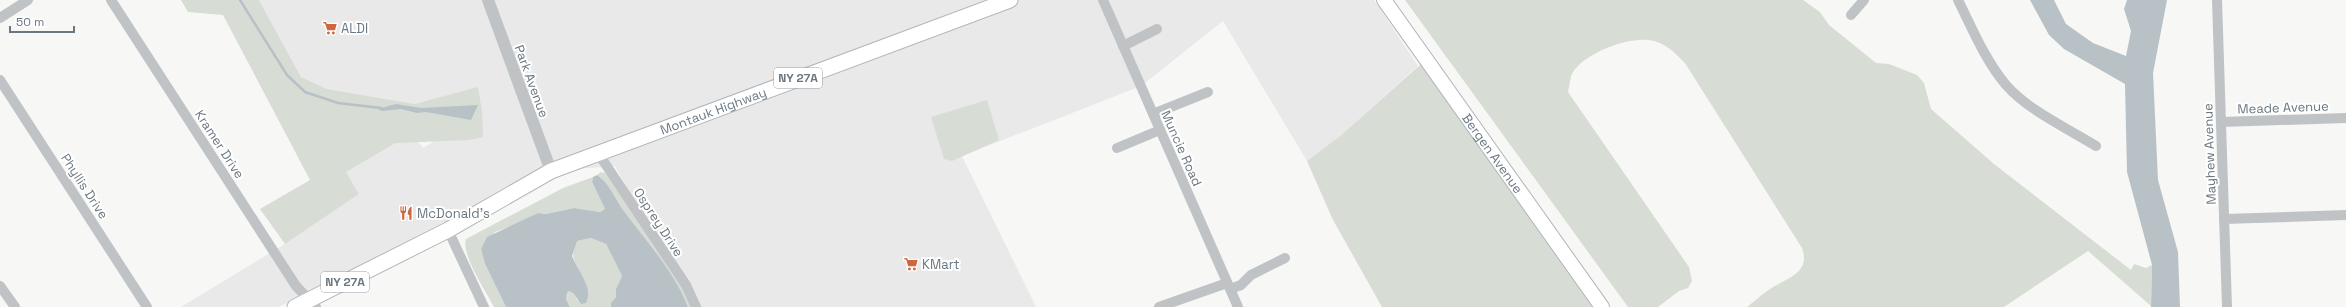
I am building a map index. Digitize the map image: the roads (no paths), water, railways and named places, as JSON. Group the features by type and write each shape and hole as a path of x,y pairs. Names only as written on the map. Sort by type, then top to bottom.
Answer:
{"main road":[{"name":"Montauk Highway","path":"551,172 598,153 1010,0"},
{"name":"Bergen Avenue","path":"1384,0 1602,307"},
{"name":"NY 27A","path":"295,307 313,303 551,172"}],"street":[{"path":"0,18 28,0"},
{"name":"Kramer Drive","path":"111,0 296,286 313,303"},
{"name":"Park Avenue","path":"488,0 551,172"},
{"name":"Muncie Road","path":"1103,0 1238,307"},
{"path":"1851,15 1864,0"},
{"path":"1958,0 1979,42 2006,85 2023,101 2096,146"},
{"name":"Mayhew Avenue","path":"2217,0 2227,307"},
{"path":"1123,46 1156,29"},
{"name":"Phyllis Drive","path":"0,80 147,307"},
{"path":"1153,114 1208,92"},
{"name":"Meade Avenue","path":"2221,122 2346,118"},
{"path":"1117,148 1160,130"},
{"name":"Osprey Drive","path":"598,153 686,285 696,307"},
{"path":"2224,219 2346,215"},
{"path":"448,230 484,307"},
{"path":"1159,307 1229,286 1241,285 1251,275 1286,258"},
{"path":"0,286 15,307"}],"waterway":[{"path":"240,0 287,75 305,92 338,103 381,108"}],"place":[{"name":"ALDI","path":"330,28"},
{"name":"McDonald's","path":"406,213"},
{"name":"KMart","path":"911,264"}]}
